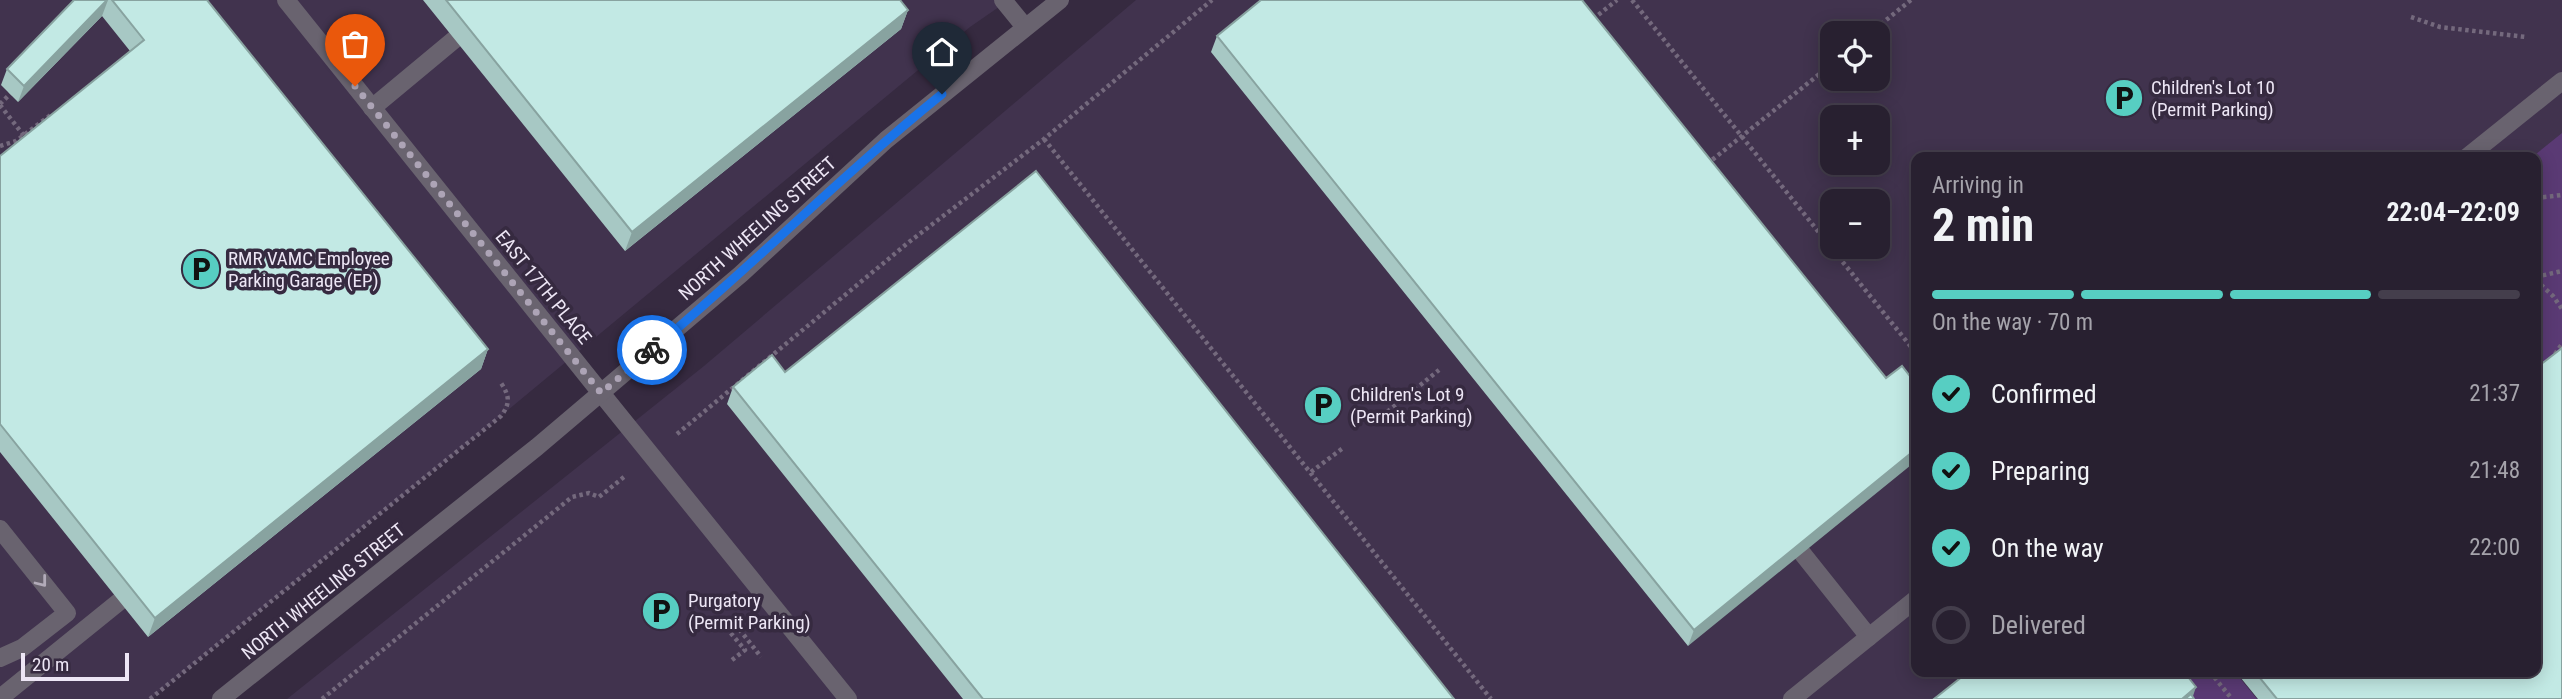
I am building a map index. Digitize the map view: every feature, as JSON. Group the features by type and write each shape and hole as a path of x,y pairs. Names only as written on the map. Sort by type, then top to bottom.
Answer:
{"street":[{"name":"EAST 17TH PLACE","path":"286,0 848,699"},
{"path":"1003,0 1025,27"},
{"name":"NORTH WHEELING STREET","path":"221,699 537,447 741,274 877,148 1060,0"},
{"path":"372,108 455,39"},
{"path":"2473,152 2562,81"},
{"path":"0,529 67,613 22,649 0,657"},
{"path":"1802,553 1869,637"},
{"path":"0,698 120,601"},
{"path":"1792,699 1911,603"}],"path":[{"path":"677,433 909,242 1044,139 1212,0"},
{"path":"1584,27 1616,0"},
{"path":"1632,0 1911,347"},
{"path":"1885,21 1912,0"},
{"path":"2411,17 2440,27 2526,37"},
{"path":"1699,170 1820,74"},
{"path":"19,85 0,105 31,145"},
{"path":"0,146 24,136 54,112"},
{"path":"1044,139 1491,699"},
{"path":"2541,197 2562,195"},
{"path":"2541,277 2562,271"},
{"path":"2541,283 2561,305"},
{"path":"2552,358 2562,344"},
{"path":"1382,416 1439,370"},
{"path":"150,699 501,415 507,408 508,400 508,394 501,383"},
{"path":"1311,472 1343,448"},
{"path":"322,699 572,497 589,493 599,497 624,477"},
{"path":"732,660 745,650 729,631 736,625 761,657"},
{"path":"2214,677 2232,699"}],"shaded area":[{"path":"0,0 1009,0 970,27 491,424 150,699 0,699"},
{"path":"1136,0 2562,0 2562,699 287,699 704,366"},
{"path":"2562,133 2562,356 2541,371 2541,152 2538,152"},
{"path":"2169,677 2239,677 2257,699 2186,699"}],"building":[{"path":"74,0 107,0 24,86 7,69"},
{"name":"RMR VAMC Employee Parking Garage (EP)","path":"112,0 207,0 488,349 155,618 0,424 0,156 144,40"},
{"path":"446,0 900,0 908,10 632,232"},
{"path":"1261,0 1582,0 1886,378 1902,366 1911,378 1911,453 1694,630 1217,36"},
{"path":"1036,171 1454,699 983,699 733,387 772,355 785,372"},
{"path":"2562,348 2562,699 2277,699 2259,677 2541,677 2541,364"},
{"path":"1962,677 2188,677 2196,687 2182,699 1934,699"}],"way so far":[{"path":"355,86 601,393 652,350"}],"place":[{"name":"Children's Lot 10 (Permit Parking)","path":"2124,98"},
{"name":"RMR VAMC Employee Parking Garage (EP)","path":"201,269"},
{"name":"Children's Lot 9 (Permit Parking)","path":"1323,405"},
{"name":"Purgatory (Permit Parking)","path":"661,611"}],"route":[{"path":"652,350 768,250 852,170 942,94"}]}
